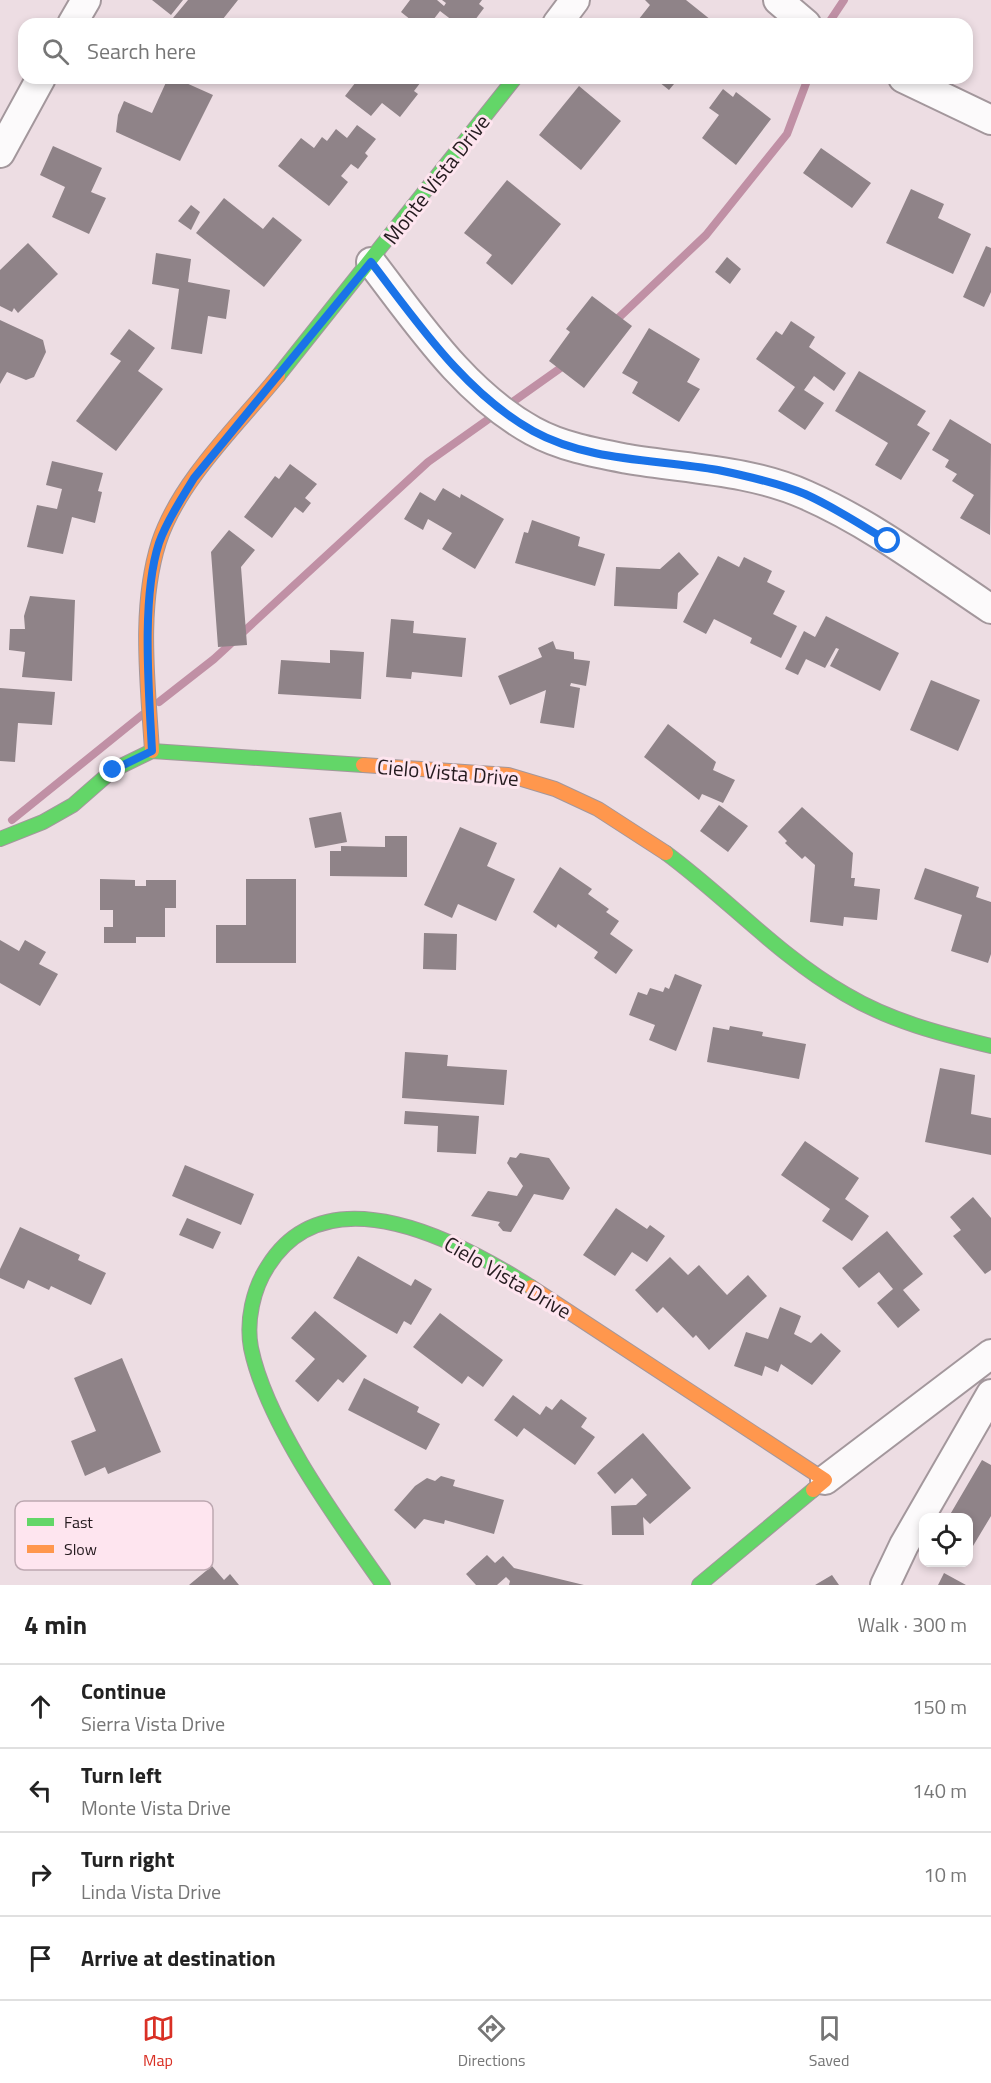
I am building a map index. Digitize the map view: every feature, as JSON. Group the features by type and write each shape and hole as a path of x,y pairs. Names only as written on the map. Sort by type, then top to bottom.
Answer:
{"street":[{"path":"76,18 86,0"},
{"path":"562,18 575,0"},
{"path":"778,0 799,18"},
{"path":"0,153 37,84"},
{"name":"Monte Vista Drive","path":"152,751 149,680 151,577 159,542 194,478 371,262 509,84"},
{"path":"916,84 991,120"},
{"path":"371,262 441,353 501,411 534,432 571,447 629,459 717,470 773,483 806,495 888,541 991,609"},
{"path":"0,839 43,822 73,805 113,770 152,751"},
{"name":"Cielo Vista Drive","path":"152,751 508,775 555,787 639,831 827,983 911,1024 991,1046"},
{"name":"Cielo Vista Drive","path":"384,1585 340,1524 279,1421 258,1371 250,1340 251,1312 256,1289 278,1250 316,1224 336,1219 398,1224 459,1246 560,1305 825,1480"},
{"path":"699,1585 825,1480 991,1354"},
{"path":"885,1585 904,1545 991,1394"}],"building":[{"path":"152,0 183,0 171,15"},
{"path":"188,0 238,0 224,18 173,18"},
{"path":"410,0 437,0 444,6 446,3 442,0 482,0 479,4 484,8 476,18 449,18 440,11 435,18 408,18 401,12"},
{"path":"645,0 686,0 708,18 640,18 650,5"},
{"path":"165,84 188,84 213,95 180,161 116,132 118,115 124,101 152,113"},
{"path":"354,84 419,84 414,91 418,94 400,117 382,103 371,116 345,96"},
{"path":"662,84 674,84 669,90"},
{"path":"579,86 621,121 581,170 539,135"},
{"path":"723,89 733,97 736,92 771,119 736,165 702,138 719,115 709,108"},
{"path":"357,125 376,139 365,153 368,156 358,169 351,164 341,176 348,182 329,206 278,166 301,138 314,148 322,137 327,141 336,129 347,138"},
{"path":"53,146 102,168 91,192 106,198 89,234 52,217 65,187 40,175"},
{"path":"821,148 871,183 852,208 803,173"},
{"path":"507,180 561,224 512,285 486,263 492,255 464,233"},
{"path":"911,189 944,204 938,218 971,234 953,274 886,243"},
{"path":"224,198 263,229 273,217 302,240 264,287 196,233"},
{"path":"191,205 200,212 191,230 178,221"},
{"path":"28,243 58,274 18,313 14,308 12,312 0,306 0,270"},
{"path":"986,246 991,248 991,292 984,307 963,297"},
{"path":"156,253 191,259 188,282 230,290 226,319 208,316 202,354 171,349 179,289 152,284"},
{"path":"727,257 741,269 730,284 715,272"},
{"path":"592,296 632,326 584,388 549,361 570,332 566,329"},
{"path":"0,320 43,340 46,352 34,377 26,380 7,372 0,384"},
{"path":"791,321 815,337 809,347 846,373 834,391 814,376 804,390 824,403 805,430 778,411 795,387 756,359 776,331 782,335"},
{"path":"649,328 700,359 687,382 700,389 679,422 632,393 638,382 622,373"},
{"path":"129,329 155,348 138,371 163,389 116,451 76,421 121,361 110,354"},
{"path":"859,371 926,411 917,425 930,433 901,480 875,465 888,443 835,411"},
{"path":"950,419 991,444 990,535 960,518 974,495 952,481 957,474 945,467 949,460 932,450"},
{"path":"52,461 103,473 98,491 102,492 95,523 72,517 63,554 27,547 37,505 57,509 62,489 46,485"},
{"path":"290,464 317,484 305,498 311,503 303,513 295,507 272,538 244,517 275,476 279,479"},
{"path":"443,488 460,498 461,494 504,519 475,569 442,549 452,533 428,519 423,530 404,519 420,492 435,501"},
{"path":"532,520 580,537 578,546 605,554 595,586 515,563 524,532 528,533"},
{"path":"229,530 255,550 241,567 247,645 218,647 211,552"},
{"path":"679,552 699,574 678,593 677,609 614,606 616,567 660,569"},
{"path":"718,556 739,567 744,557 772,571 767,582 785,591 773,614 797,626 781,658 750,643 752,638 714,619 706,634 683,622"},
{"path":"30,596 75,600 72,681 22,677 25,652 9,650 10,629 25,629 24,616"},
{"path":"826,616 899,653 880,691 830,666 839,649 836,648 825,668 806,659 798,675 785,669 804,631 815,637"},
{"path":"391,619 414,621 413,633 466,638 462,677 412,672 411,679 386,677"},
{"path":"553,641 556,649 574,652 574,659 590,661 586,686 571,683 570,686 580,688 574,728 540,723 546,690 510,705 498,676 542,657 538,648"},
{"path":"330,650 364,652 361,699 278,694 281,660 330,663"},
{"path":"931,680 980,700 958,751 910,730"},
{"path":"0,688 55,692 52,725 18,723 15,762 0,761"},
{"path":"668,724 716,762 713,770 735,780 723,803 702,794 699,800 644,757"},
{"path":"719,805 748,826 728,852 700,831"},
{"path":"802,807 853,853 851,878 855,878 854,886 880,889 877,920 844,917 843,926 810,922 815,865 805,856 802,859 785,843 787,841 778,832"},
{"path":"341,812 347,842 315,848 309,818"},
{"path":"460,827 497,843 487,866 515,879 496,921 458,904 452,918 424,905"},
{"path":"385,836 407,836 407,877 330,876 330,851 341,851 341,846 385,847"},
{"path":"560,867 592,889 588,894 609,909 606,912 619,921 610,934 633,950 616,974 594,958 598,952 558,924 556,928 533,912"},
{"path":"925,868 979,887 976,897 991,902 991,954 988,963 951,951 962,915 914,899"},
{"path":"100,879 135,880 135,886 146,886 146,880 176,880 176,908 165,908 165,937 136,937 136,943 104,943 104,927 113,927 113,910 100,910"},
{"path":"246,879 296,879 296,963 216,963 216,925 246,925"},
{"path":"424,933 457,934 456,970 423,969"},
{"path":"0,940 19,951 25,940 46,952 39,964 58,974 40,1006 0,983"},
{"path":"675,974 702,985 676,1051 649,1040 655,1025 629,1015 638,992 647,995 650,988 663,992 665,987 669,989"},
{"path":"730,1026 763,1032 762,1036 806,1044 799,1079 707,1062 713,1027 729,1030"},
{"path":"405,1052 448,1055 447,1066 507,1070 504,1105 402,1098"},
{"path":"940,1068 975,1075 971,1114 991,1118 991,1155 925,1142"},
{"path":"405,1111 479,1116 476,1154 437,1152 438,1126 404,1124"},
{"path":"805,1141 859,1178 845,1199 869,1216 852,1241 822,1221 830,1209 781,1175"},
{"path":"520,1153 549,1158 570,1188 563,1200 534,1194 511,1232 503,1231 498,1225 500,1222 471,1216 488,1191 517,1196 523,1186 507,1163 510,1157 516,1158"},
{"path":"185,1165 254,1194 241,1225 172,1196"},
{"path":"973,1197 991,1218 991,1270 985,1274 953,1236 961,1230 950,1217"},
{"path":"616,1208 647,1229 650,1225 665,1236 647,1262 632,1252 615,1276 583,1255"},
{"path":"187,1218 221,1232 213,1249 179,1235"},
{"path":"20,1227 80,1255 78,1260 106,1273 91,1305 51,1286 49,1290 28,1280 24,1289 0,1278 0,1269"},
{"path":"887,1231 923,1274 903,1290 920,1310 898,1328 877,1303 893,1289 879,1272 859,1288 842,1268"},
{"path":"358,1256 411,1286 415,1279 432,1289 411,1325 404,1321 397,1334 333,1298"},
{"path":"670,1257 688,1275 699,1265 727,1295 748,1275 767,1296 709,1350 696,1335 693,1338 663,1307 657,1313 635,1290"},
{"path":"780,1307 801,1316 794,1334 811,1343 821,1333 841,1351 812,1385 781,1364 778,1372 765,1366 762,1376 734,1366 746,1332 768,1339"},
{"path":"315,1311 367,1356 343,1383 338,1379 318,1402 295,1381 315,1359 291,1338"},
{"path":"440,1313 503,1360 483,1387 468,1376 462,1384 413,1347"},
{"path":"122,1358 161,1452 108,1474 105,1467 85,1476 71,1441 96,1431 74,1378"},
{"path":"364,1378 419,1407 417,1412 440,1424 426,1450 348,1410"},
{"path":"513,1395 540,1415 546,1406 552,1410 561,1399 587,1418 581,1427 595,1437 575,1465 524,1428 517,1437 494,1420"},
{"path":"643,1433 691,1488 650,1524 643,1517 644,1535 612,1535 611,1506 636,1505 647,1495 632,1478 615,1494 597,1473"},
{"path":"982,1460 991,1465 991,1516 973,1546 973,1513 951,1513"},
{"path":"441,1476 455,1480 453,1486 504,1500 494,1534 445,1520 444,1524 424,1519 415,1529 394,1510 415,1486 427,1478 435,1481"},
{"path":"487,1555 495,1563 503,1556 514,1568 584,1585 509,1585 510,1581 506,1577 497,1585 476,1585 466,1574"},
{"path":"213,1567 224,1580 230,1574 239,1585 189,1585 207,1570 213,1570"},
{"path":"944,1573 966,1585 938,1585"},
{"path":"832,1575 839,1585 815,1585"}],"waterway":[{"path":"832,18 844,0"},
{"path":"612,324 706,235 787,134 806,84"},
{"path":"159,702 214,659 428,462 569,362"},
{"path":"12,820 142,715"}],"traffic: fast":[{"path":"278,376 510,84"},
{"path":"0,839 43,822 73,805 113,770 152,751 363,765"},
{"path":"666,853 775,945 845,994 898,1019 991,1046"},
{"path":"383,1585 306,1471 272,1409 259,1378 251,1348 249,1327 258,1285 268,1266 294,1238 325,1223 359,1219 396,1224 433,1236 469,1252 531,1287"},
{"path":"699,1585 813,1490"}],"traffic: slow":[{"path":"152,751 146,646 148,593 159,542 168,519 195,476 278,376"},
{"path":"363,765 508,775 555,789 598,809 666,853"},
{"path":"531,1287 825,1480 813,1490"}],"route":[{"path":"113,770 152,751 149,680 151,577 159,542 175,509 194,478 371,262 441,353 501,411 534,432 571,447 629,459 717,470 773,483 806,495 888,541"}]}
